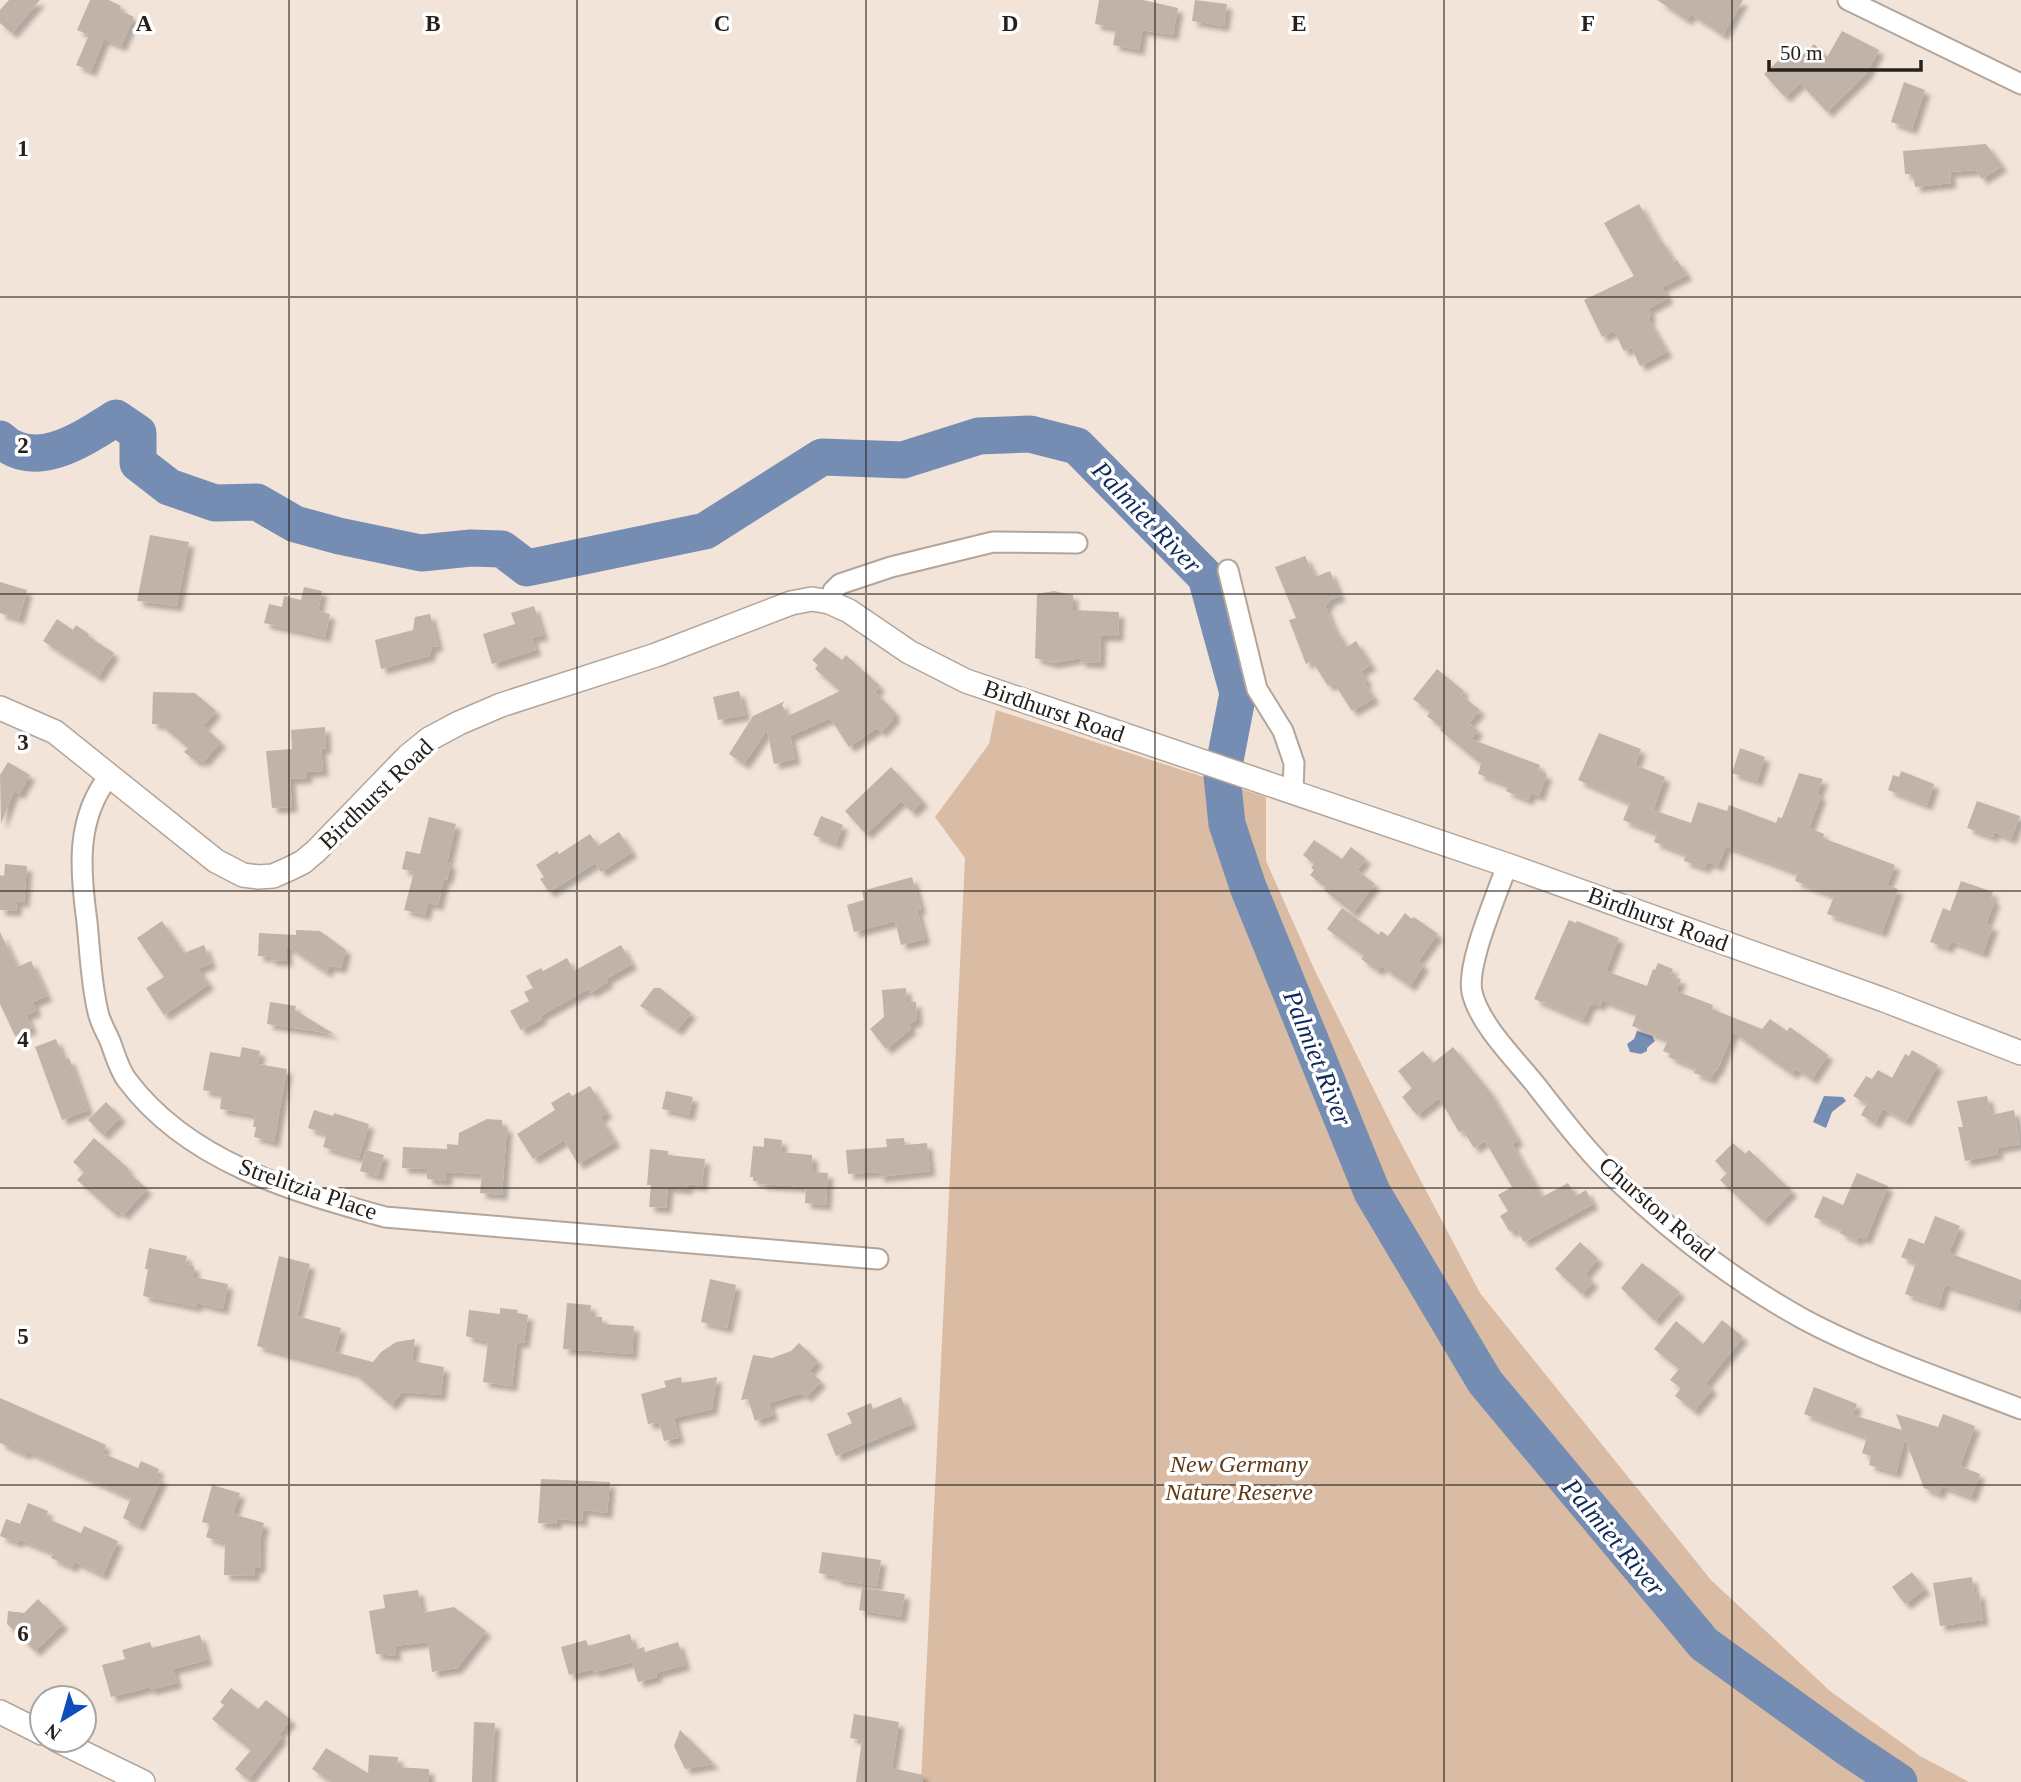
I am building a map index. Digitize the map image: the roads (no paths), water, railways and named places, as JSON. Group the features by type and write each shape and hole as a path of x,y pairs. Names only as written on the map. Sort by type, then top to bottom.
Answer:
{"street":[{"path":"1848,0 2021,84"},
{"path":"829,602 833,591 841,584 891,567 993,542 1077,543"},
{"path":"1228,569 1257,689 1283,731 1294,763 1293,791"},
{"name":"Birdhurst Road","path":"0,708 55,732 216,862 243,875 273,876 303,862 408,756 429,739 459,723 500,705 656,655 773,609 812,599 829,602 849,611 909,652 966,681 1507,865 1884,1000 2021,1053"},
{"name":"Strelitzia Place","path":"110,775 99,789 84,827 82,885 98,1013 125,1079 177,1131 206,1151 314,1196 385,1217 878,1259"},
{"name":"Churston Road","path":"1507,865 1478,948 1472,973 1472,991 1479,1010 1491,1028 1560,1116 1616,1180 1698,1249 1762,1294 1804,1319 1842,1338 2021,1409"},
{"path":"0,1712 28,1726"},
{"path":"86,1754 143,1782"}],"water":[{"path":"1637,1031 1652,1036 1655,1041 1641,1054 1630,1052 1627,1044 1634,1039"},
{"path":"1824,1096 1843,1097 1846,1101 1832,1112 1826,1128 1813,1122"}],"waterway":[{"name":"Palmiet River","path":"0,439 14,449 28,453 44,453 74,442 116,418 138,433 138,463 169,487 215,503 257,502 295,524 421,553 471,548 502,549 527,568 705,531 822,457 903,460 979,436 1030,434 1077,446 1206,577 1238,693 1222,776 1227,824 1248,887 1372,1192 1485,1382 1704,1644 1899,1782"}],"park label":[{"name":"New Germany Nature Reserve","path":"1239,1478"}]}
